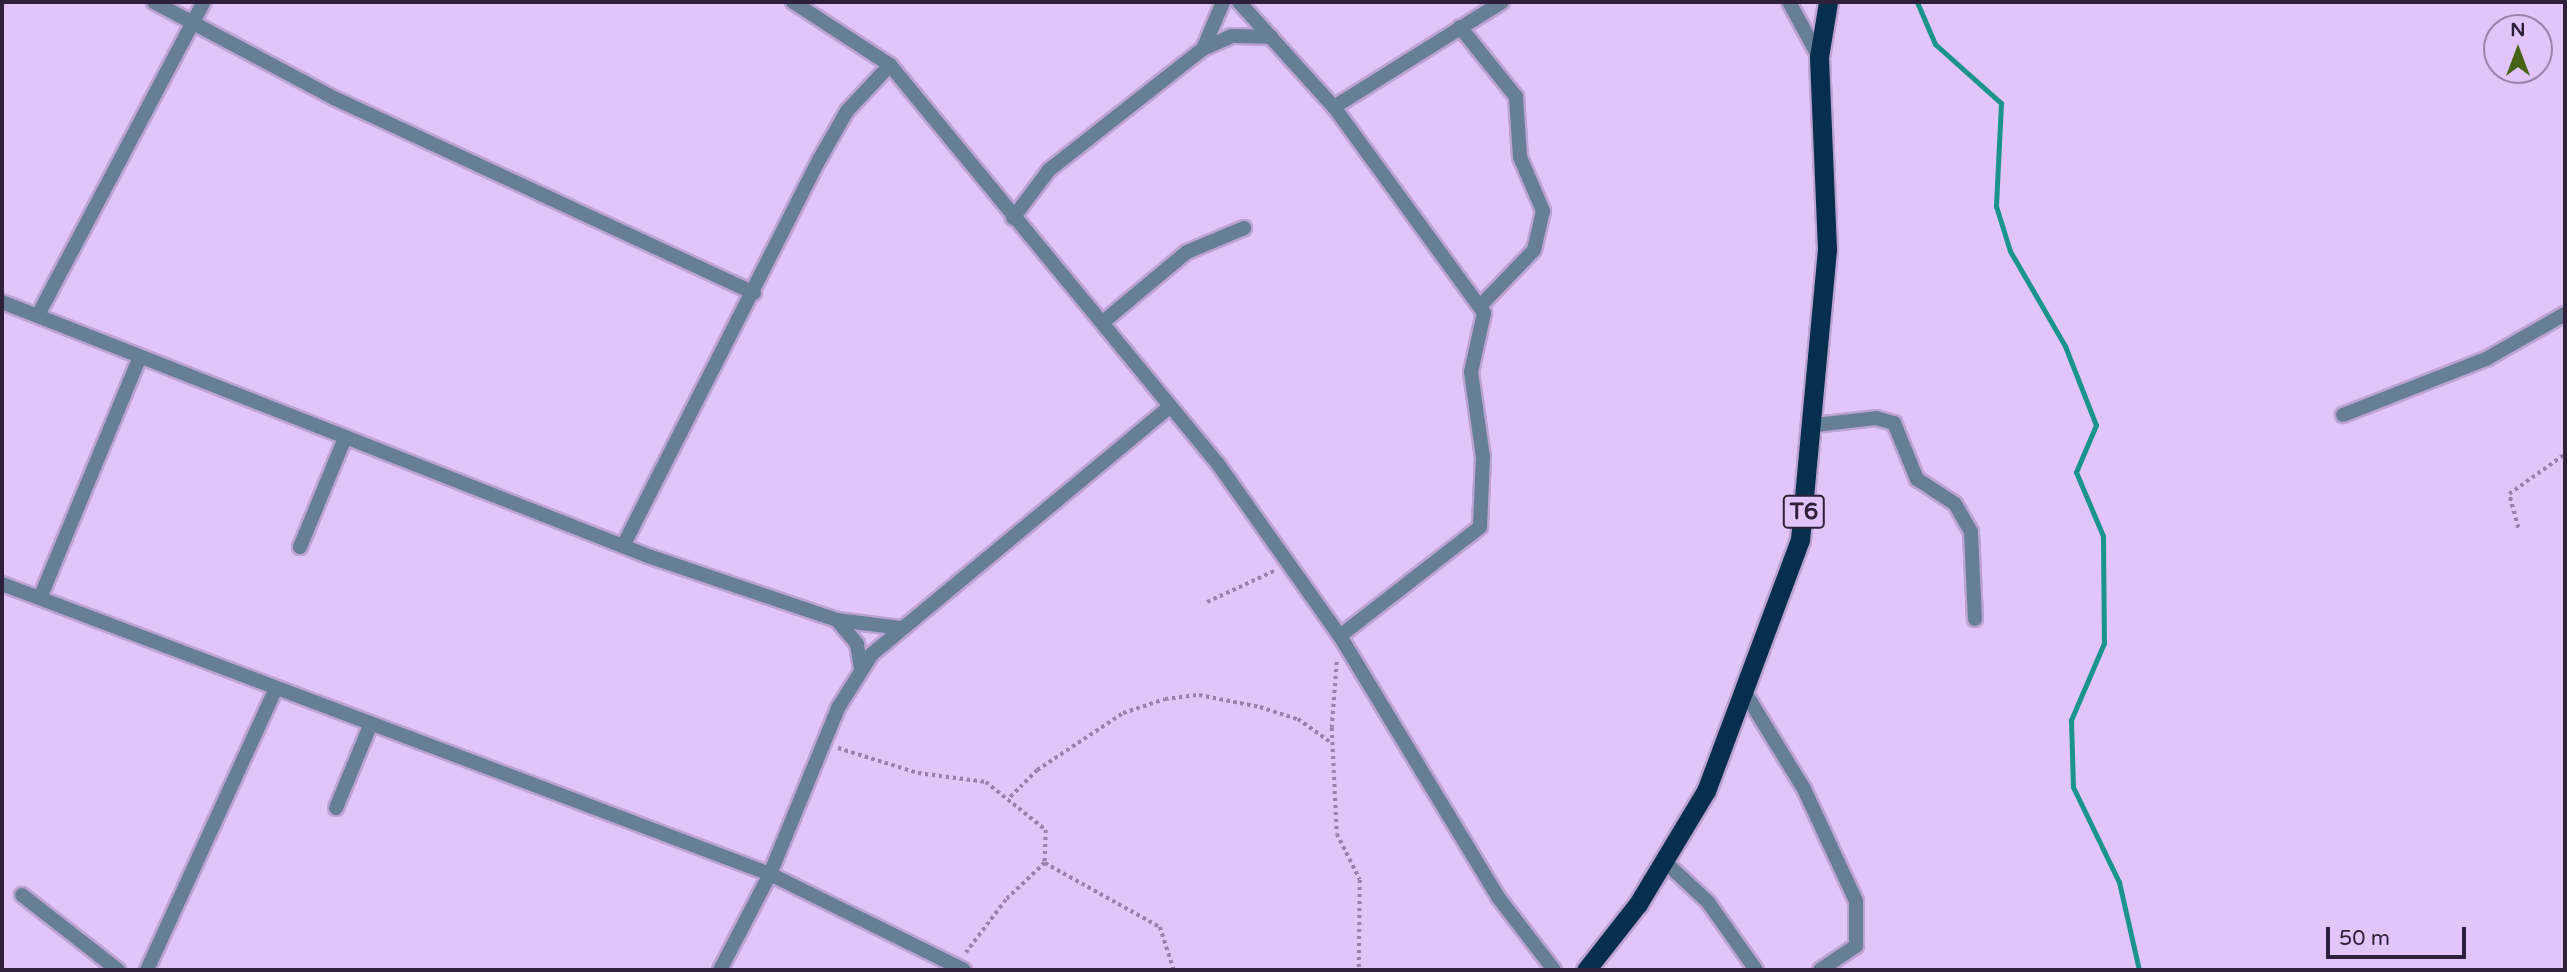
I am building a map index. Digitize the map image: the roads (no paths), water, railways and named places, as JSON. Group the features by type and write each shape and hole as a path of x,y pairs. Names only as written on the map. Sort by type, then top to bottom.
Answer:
{"highway":[{"name":"T6","path":"1586,970 1664,862 1706,791 1800,540 1815,425 1827,249 1819,57 1828,2"}],"street":[{"path":"154,2 334,98 754,293"},
{"path":"39,313 204,2"},
{"path":"793,2 890,65 1013,218 1103,322 1168,407 1219,464 1342,639 1498,897 1554,970"},
{"path":"1203,50 1223,2"},
{"path":"1239,2 1334,107 1480,305 1485,324 1471,372 1483,457 1480,527 1342,639"},
{"path":"1334,107 1502,2"},
{"path":"1789,2 1819,57"},
{"path":"1460,27 1516,97 1520,157 1543,211 1534,250 1480,305"},
{"path":"1013,218 1049,170 1203,50 1226,37 1271,37"},
{"path":"623,546 847,111 890,65"},
{"path":"1103,322 1187,252 1244,228"},
{"path":"2,302 39,313 140,357 623,546 837,620 901,628"},
{"path":"2343,415 2486,359 2565,314"},
{"path":"40,598 140,357"},
{"path":"720,970 770,874 823,742 862,669 901,628 1168,407"},
{"path":"1815,425 1876,418 1894,423 1917,479 1955,504 1970,531 1975,619"},
{"path":"300,547 345,438"},
{"path":"2,584 275,691 770,874 961,968"},
{"path":"837,620 858,644 862,669"},
{"path":"147,970 275,691"},
{"path":"1744,691 1804,789 1856,901 1856,946 1820,970"},
{"path":"336,808 370,726"},
{"path":"1664,862 1708,902 1756,970"},
{"path":"22,895 118,970"}],"waterway":[{"path":"1917,2 1935,44 2001,103 1996,206 2010,251 2065,346 2096,425 2076,472 2103,536 2104,643 2071,720 2073,787 2119,882 2139,970"}]}
